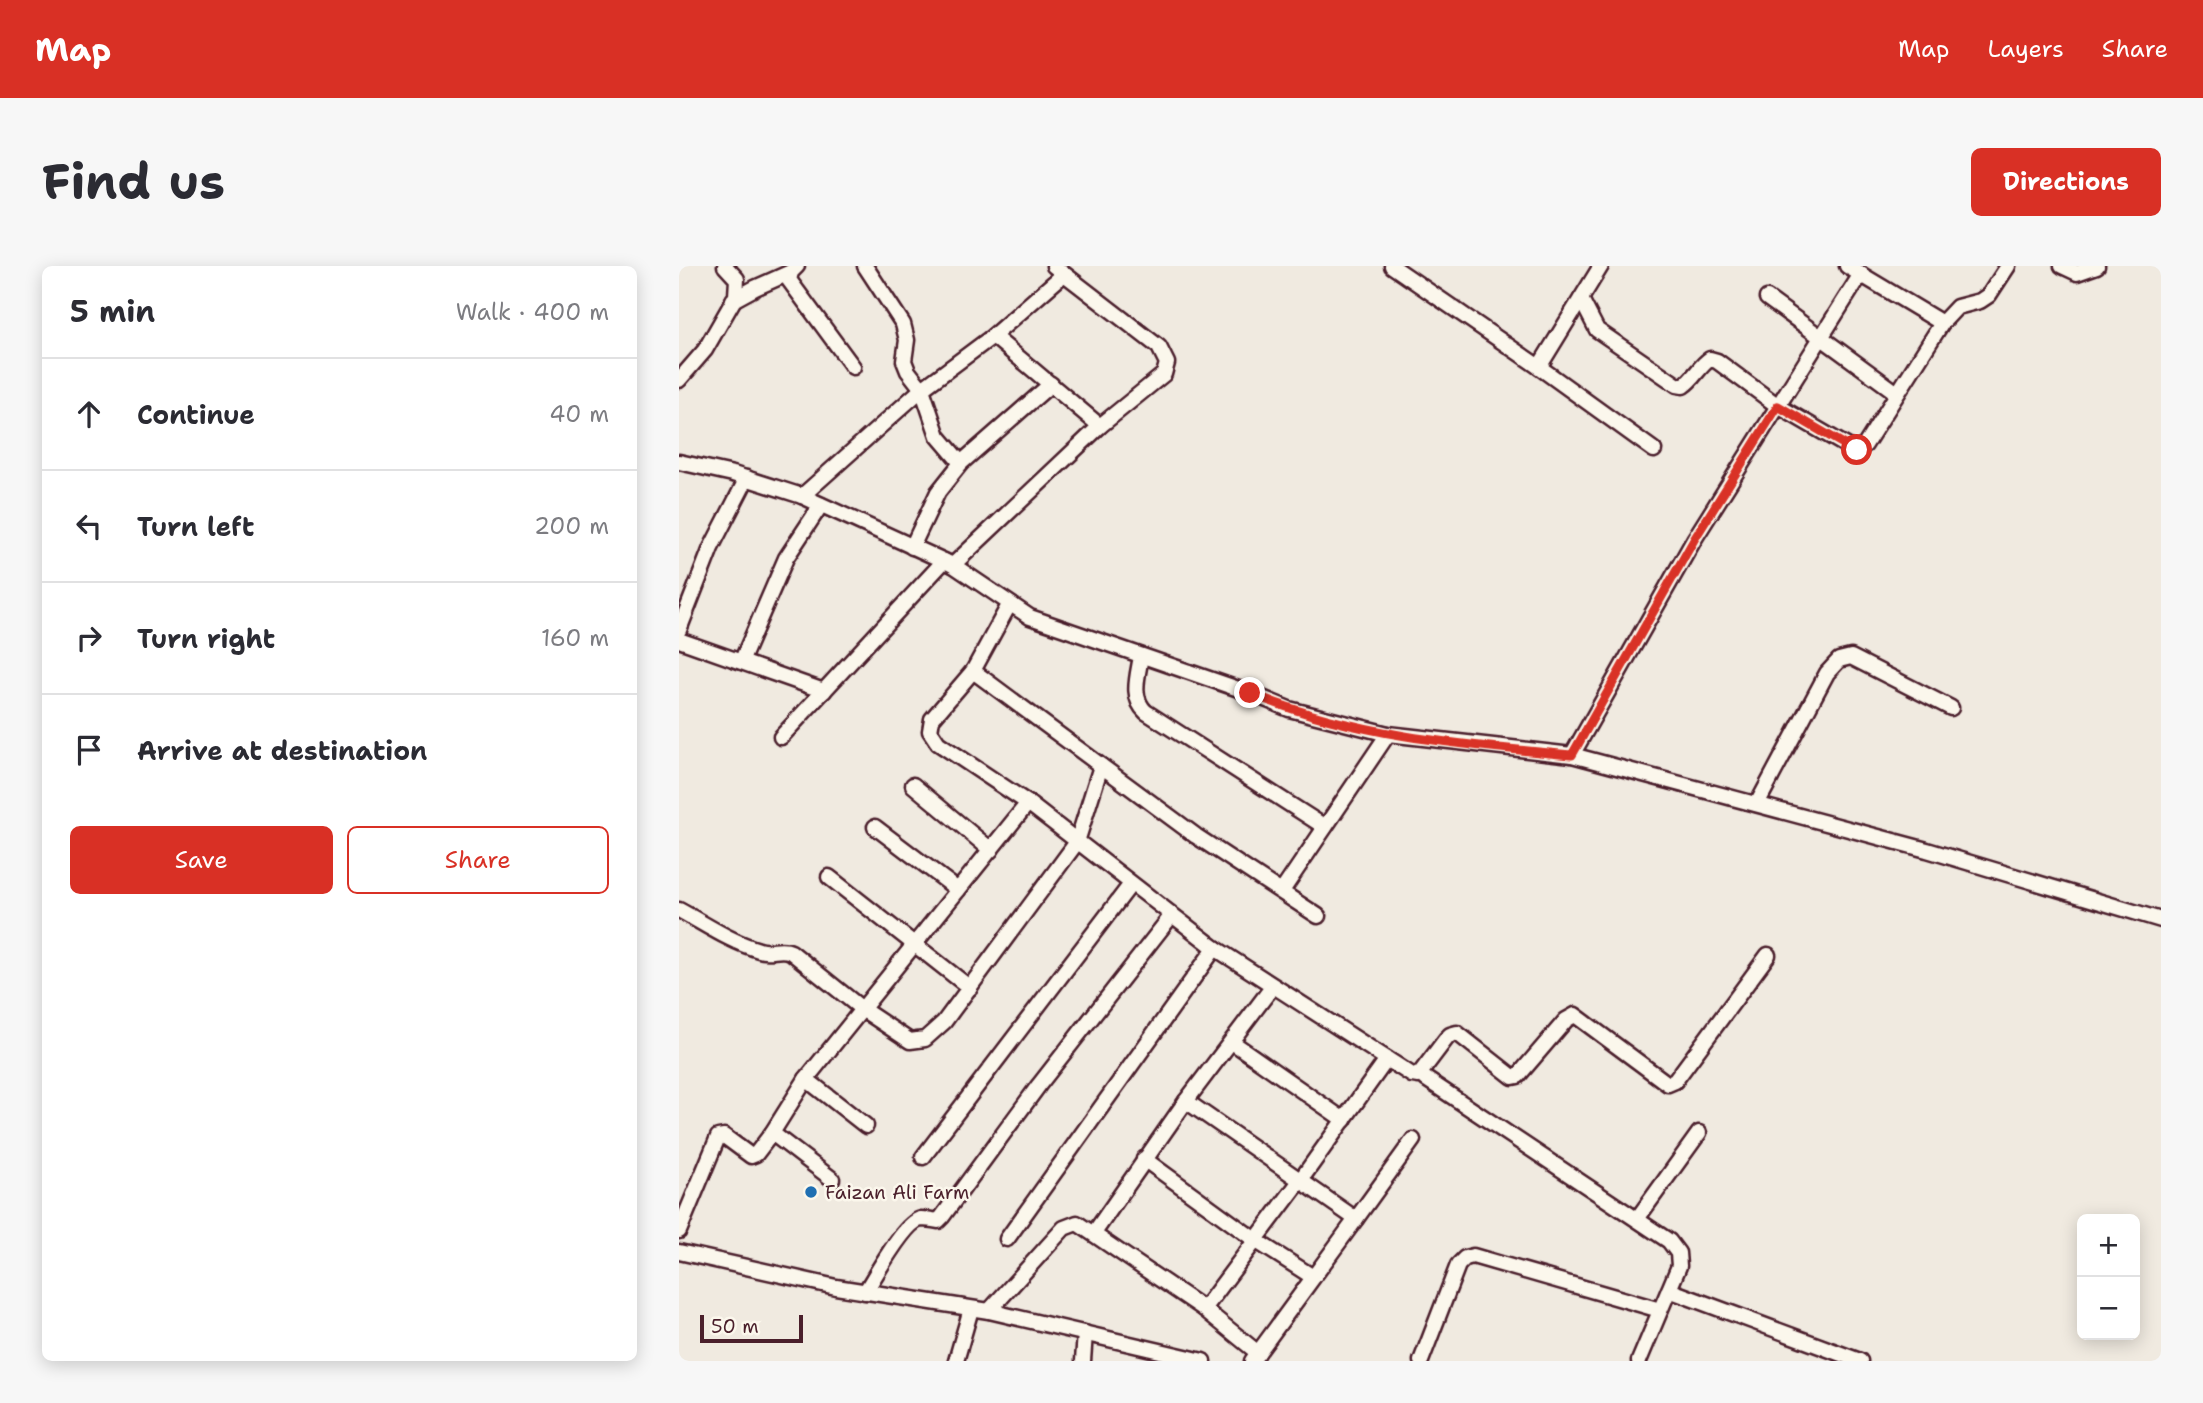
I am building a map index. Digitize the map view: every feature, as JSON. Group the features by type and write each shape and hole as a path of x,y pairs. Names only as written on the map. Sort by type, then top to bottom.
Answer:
{"street":[{"path":"681,375 705,350 738,290 737,279 725,266"},
{"path":"865,266 903,324 907,340 904,361 908,371 922,388 938,436 961,463"},
{"path":"1392,266 1654,450"},
{"path":"1539,367 1601,266"},
{"path":"1847,266 1942,323"},
{"path":"1581,299 1597,331 1677,385 1688,383 1710,359 1717,361 1778,406 1857,450 1865,445 1942,323 1958,307 1980,301 1989,295 2008,266"},
{"path":"2062,266 2077,273 2097,266"},
{"path":"733,300 794,269"},
{"path":"794,269 789,281 853,367"},
{"path":"781,737 948,563 1100,426 1164,373 1167,363 1165,357 1159,347 1059,270 993,336 922,388 802,496"},
{"path":"1572,755 1695,538 1861,274"},
{"path":"1767,298 1897,393"},
{"path":"993,336 1100,426"},
{"path":"912,547 939,492 961,463 1051,384"},
{"path":"679,462 747,478 802,496 948,563 1030,617 1289,709 1388,734 1572,755 1927,850 2161,920"},
{"path":"679,629 711,548 747,478"},
{"path":"742,660 786,558 821,505"},
{"path":"1009,604 973,671 932,719 929,731 938,743 1028,803 1215,948 1412,1075 1418,1076 1450,1034 1457,1033 1514,1077 1518,1076 1566,1020 1575,1015 1668,1084 1675,1081 1768,955"},
{"path":"679,640 824,691"},
{"path":"1141,656 1135,696 1138,705 1325,827"},
{"path":"1757,804 1827,673 1839,660 1851,657 1951,708"},
{"path":"973,671 1196,836 1318,916"},
{"path":"1282,891 1388,734"},
{"path":"679,911 758,950 767,952 784,948 862,1009 910,1041 925,1039 944,1022 1077,842 1101,766"},
{"path":"913,785 991,850"},
{"path":"679,1231 717,1137 724,1136 751,1156 756,1154 806,1079 1028,803"},
{"path":"875,827 958,890"},
{"path":"829,877 970,988"},
{"path":"923,1157 1131,884"},
{"path":"865,1292 902,1235 914,1222 921,1219 938,1221 943,1217 1039,1085 1172,915"},
{"path":"1007,1238 1215,948"},
{"path":"1094,1233 1186,1101 1273,986"},
{"path":"1232,1042 1344,1120"},
{"path":"1204,1309 1387,1059"},
{"path":"806,1079 866,1126"},
{"path":"1426,1079 1669,1241 1678,1253 1679,1266 1639,1361"},
{"path":"1186,1101 1356,1219"},
{"path":"772,1133 832,1180"},
{"path":"1637,1220 1699,1133"},
{"path":"989,1311 1064,1228 1077,1223 1204,1309 1255,1357 1413,1140"},
{"path":"1144,1159 1255,1240 1313,1277"},
{"path":"679,1252 865,1292 989,1311 1203,1361"},
{"path":"1421,1361 1458,1265 1465,1258 1473,1256 1660,1310"},
{"path":"1669,1290 1856,1360"},
{"path":"956,1361 971,1309"},
{"path":"1083,1361 1085,1333"}],"place":[{"name":"Faizan Ali Farm","path":"811,1192"}],"route":[{"path":"1250,693 1289,709 1388,734 1572,755 1695,538 1778,406 1857,450"}]}
